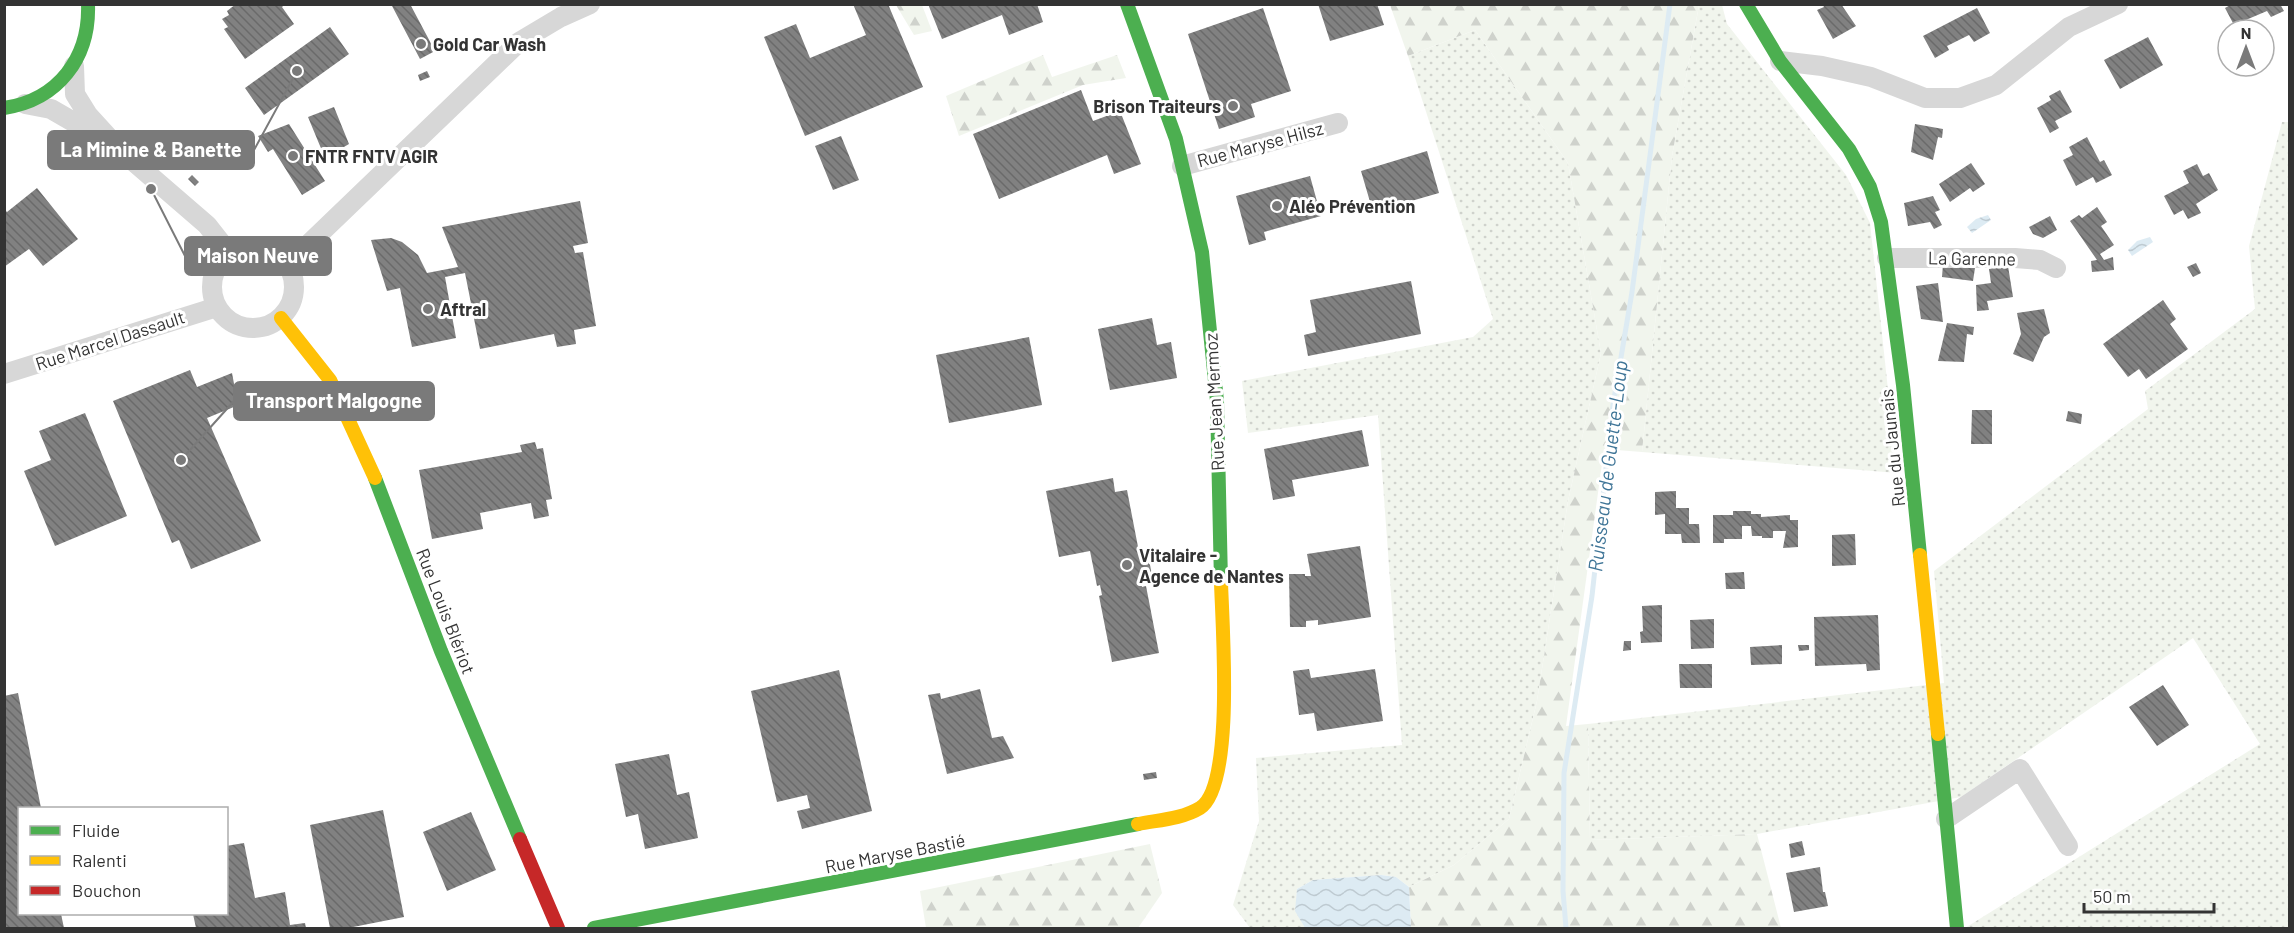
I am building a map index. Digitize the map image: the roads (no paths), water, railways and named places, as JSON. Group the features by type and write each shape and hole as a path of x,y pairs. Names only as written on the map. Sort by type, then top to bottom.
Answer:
{"street":[{"path":"14,106 56,87 74,66 86,41 88,4"},
{"path":"288,264 519,42 561,17 590,4"},
{"name":"Rue Jean Mermoz","path":"1127,4 1176,139 1202,252 1217,401 1224,740 1213,791 1202,807"},
{"name":"Rue du Jaunais","path":"1746,4 1779,61 1849,149 1870,187 1881,222 1905,396 1957,928"},
{"path":"1779,61 1822,66 1871,77 1925,98 1960,98 1996,85 2069,27 2118,4"},
{"path":"74,66 73,85 80,106 119,149 207,225 229,253"},
{"path":"14,106 51,109 69,117 119,149"},
{"name":"Rue Maryse Hilsz","path":"1182,166 1338,123"},
{"path":"250,245 262,246 272,250 288,264 295,287 289,309 281,318 271,325 246,328 224,317 217,307 211,284 220,262 229,253 250,245"},
{"name":"La Garenne","path":"1887,258 2015,258 2040,260 2056,268"},
{"name":"Rue Marcel Dassault","path":"4,374 217,307"},
{"name":"Rue Louis Blériot","path":"281,318 330,380 372,470 441,651 558,928"},
{"path":"1946,819 2020,769 2068,846"},
{"name":"Rue Maryse Bastié","path":"594,928 1136,825 1179,816 1202,807"}],"water":[{"path":"1988,215 1991,220 1972,233 1967,227 1976,219"},
{"path":"2150,237 2153,242 2132,256 2128,250 2137,241"},
{"path":"1381,875 1396,877 1409,887 1411,928 1305,928 1295,911 1297,889 1313,880"}],"waterway":[{"name":"Ruisseau de Guette-Loup","path":"1566,928 1563,891 1564,773 1592,596 1613,405 1632,292 1670,4"}],"place":[{"name":"Gold Car Wash","path":"421,44"},
{"name":"La Mimine & Banette","path":"297,71"},
{"name":"Brison Traiteurs","path":"1233,106"},
{"name":"FNTR FNTV AGIR","path":"293,156"},
{"name":"Maison Neuve","path":"151,189"},
{"name":"Aléo Prévention","path":"1277,206"},
{"name":"Aftral","path":"428,309"},
{"name":"Transport Malgogne","path":"181,460"},
{"name":"Vitalaire - Agence de Nantes","path":"1127,565"}]}
